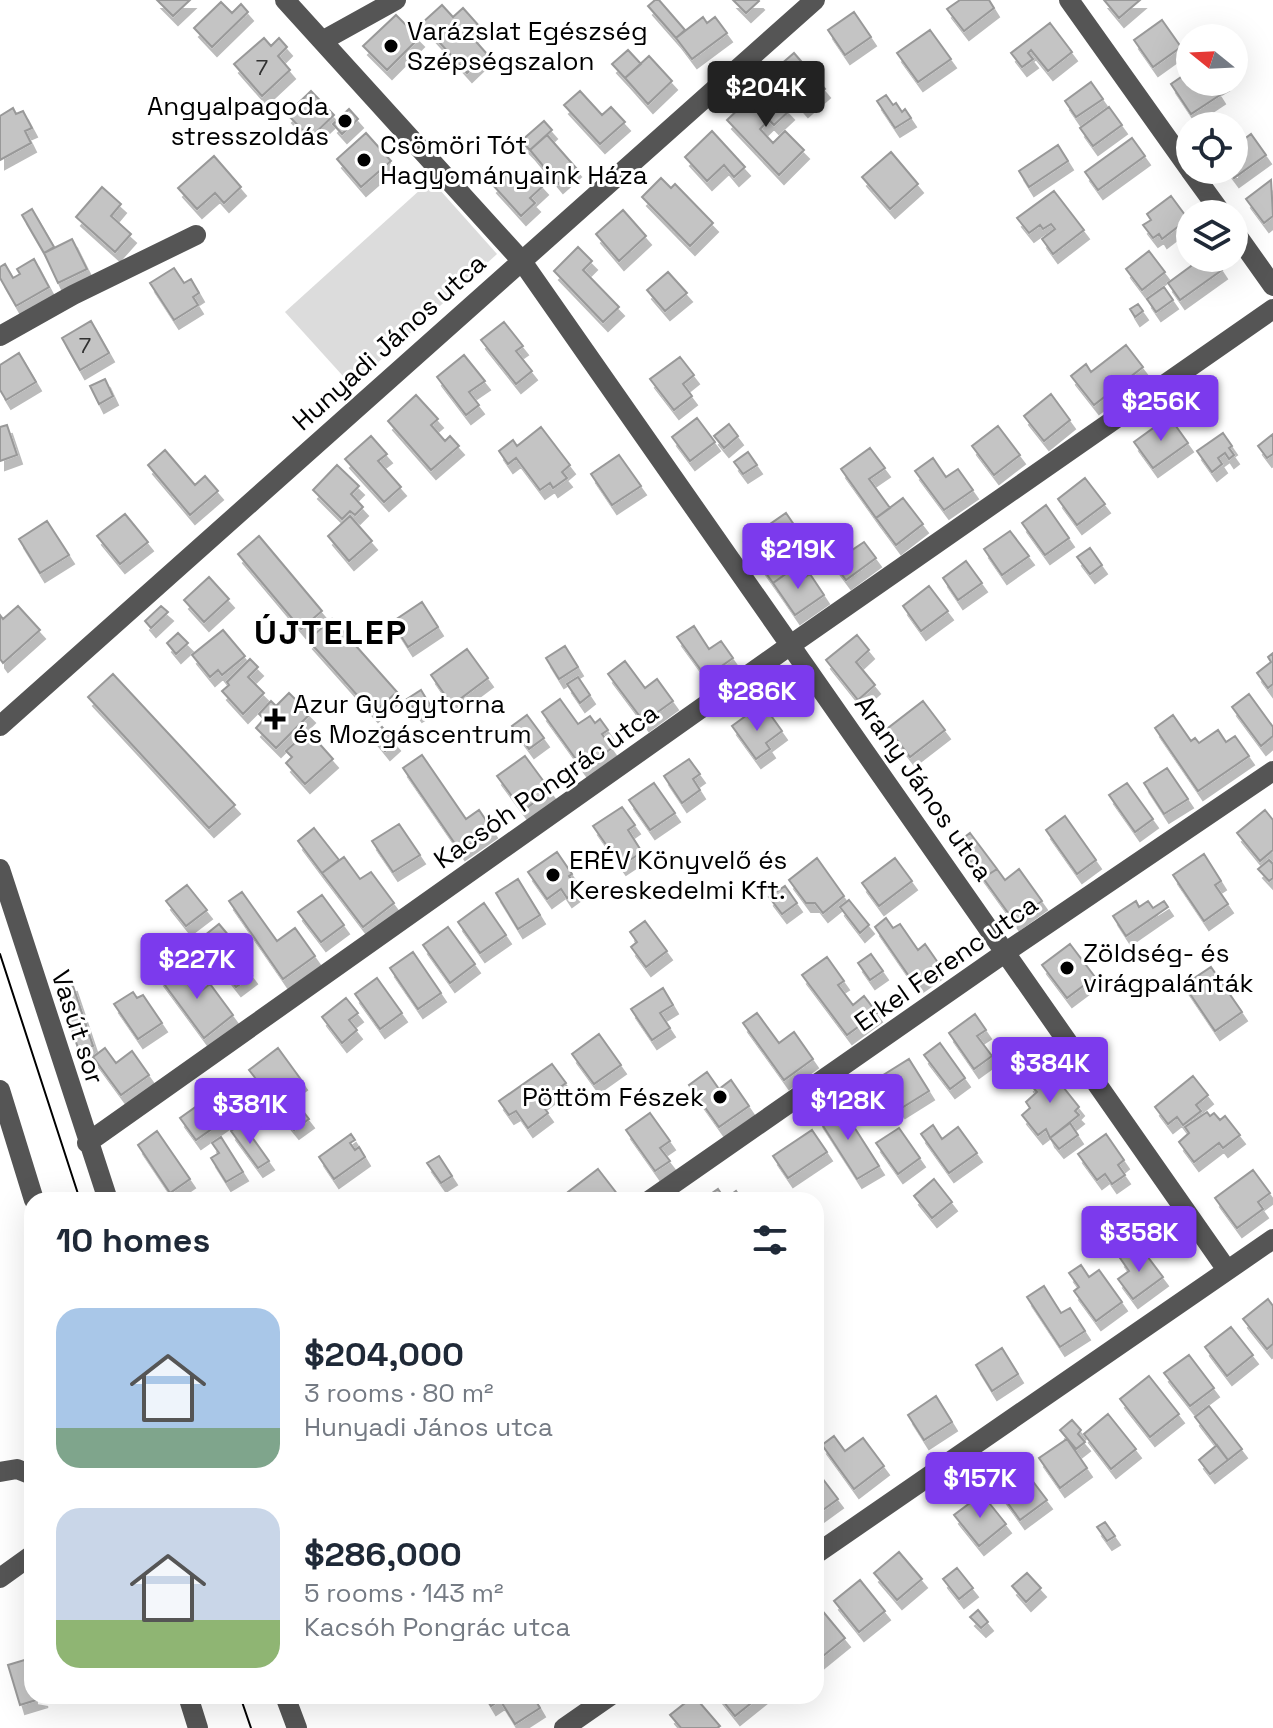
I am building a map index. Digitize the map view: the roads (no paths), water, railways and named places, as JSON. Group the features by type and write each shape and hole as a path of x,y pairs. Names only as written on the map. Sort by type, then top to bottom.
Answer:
{"street":[{"name":"Arany János utca","path":"285,0 521,260 1227,1270"},
{"path":"322,41 396,0"},
{"name":"Hunyadi János utca","path":"0,726 815,0"},
{"path":"1069,0 1176,150"},
{"path":"0,336 73,295 196,235"},
{"path":"1248,251 1273,286"},
{"name":"Kacsóh Pongrác utca","path":"87,1143 792,644 1273,309"},
{"name":"Erkel Ferenc utca","path":"661,1192 1273,771"},
{"name":"Vasút sor","path":"0,869 105,1192"},
{"path":"0,1090 32,1192"},
{"path":"824,1548 1273,1239"},
{"path":"0,1472 17,1469 24,1472"},
{"path":"1,1573 24,1560"},
{"path":"190,1704 198,1728"},
{"path":"288,1704 297,1728"},
{"path":"564,1728 598,1704"}],"tram line":[{"path":"0,954 77,1192"},
{"path":"243,1704 251,1728"}],"place":[{"name":"Varázslat Egészség Szépségszalon","path":"391,46"},
{"name":"Angyalpagoda stresszoldás","path":"345,121"},
{"name":"Csömöri Tót Hagyományaink Háza","path":"364,160"},
{"name":"Azur Gyógytorna és Mozgáscentrum","path":"275,719"},
{"name":"ERÉV Könyvelő és Kereskedelmi Kft.","path":"553,875"},
{"name":"Zöldség- és virágpalánták","path":"1067,968"},
{"name":"Pöttöm Fészek","path":"720,1097"}],"district":[{"name":"ÚJTELEP","path":"331,632"}]}
